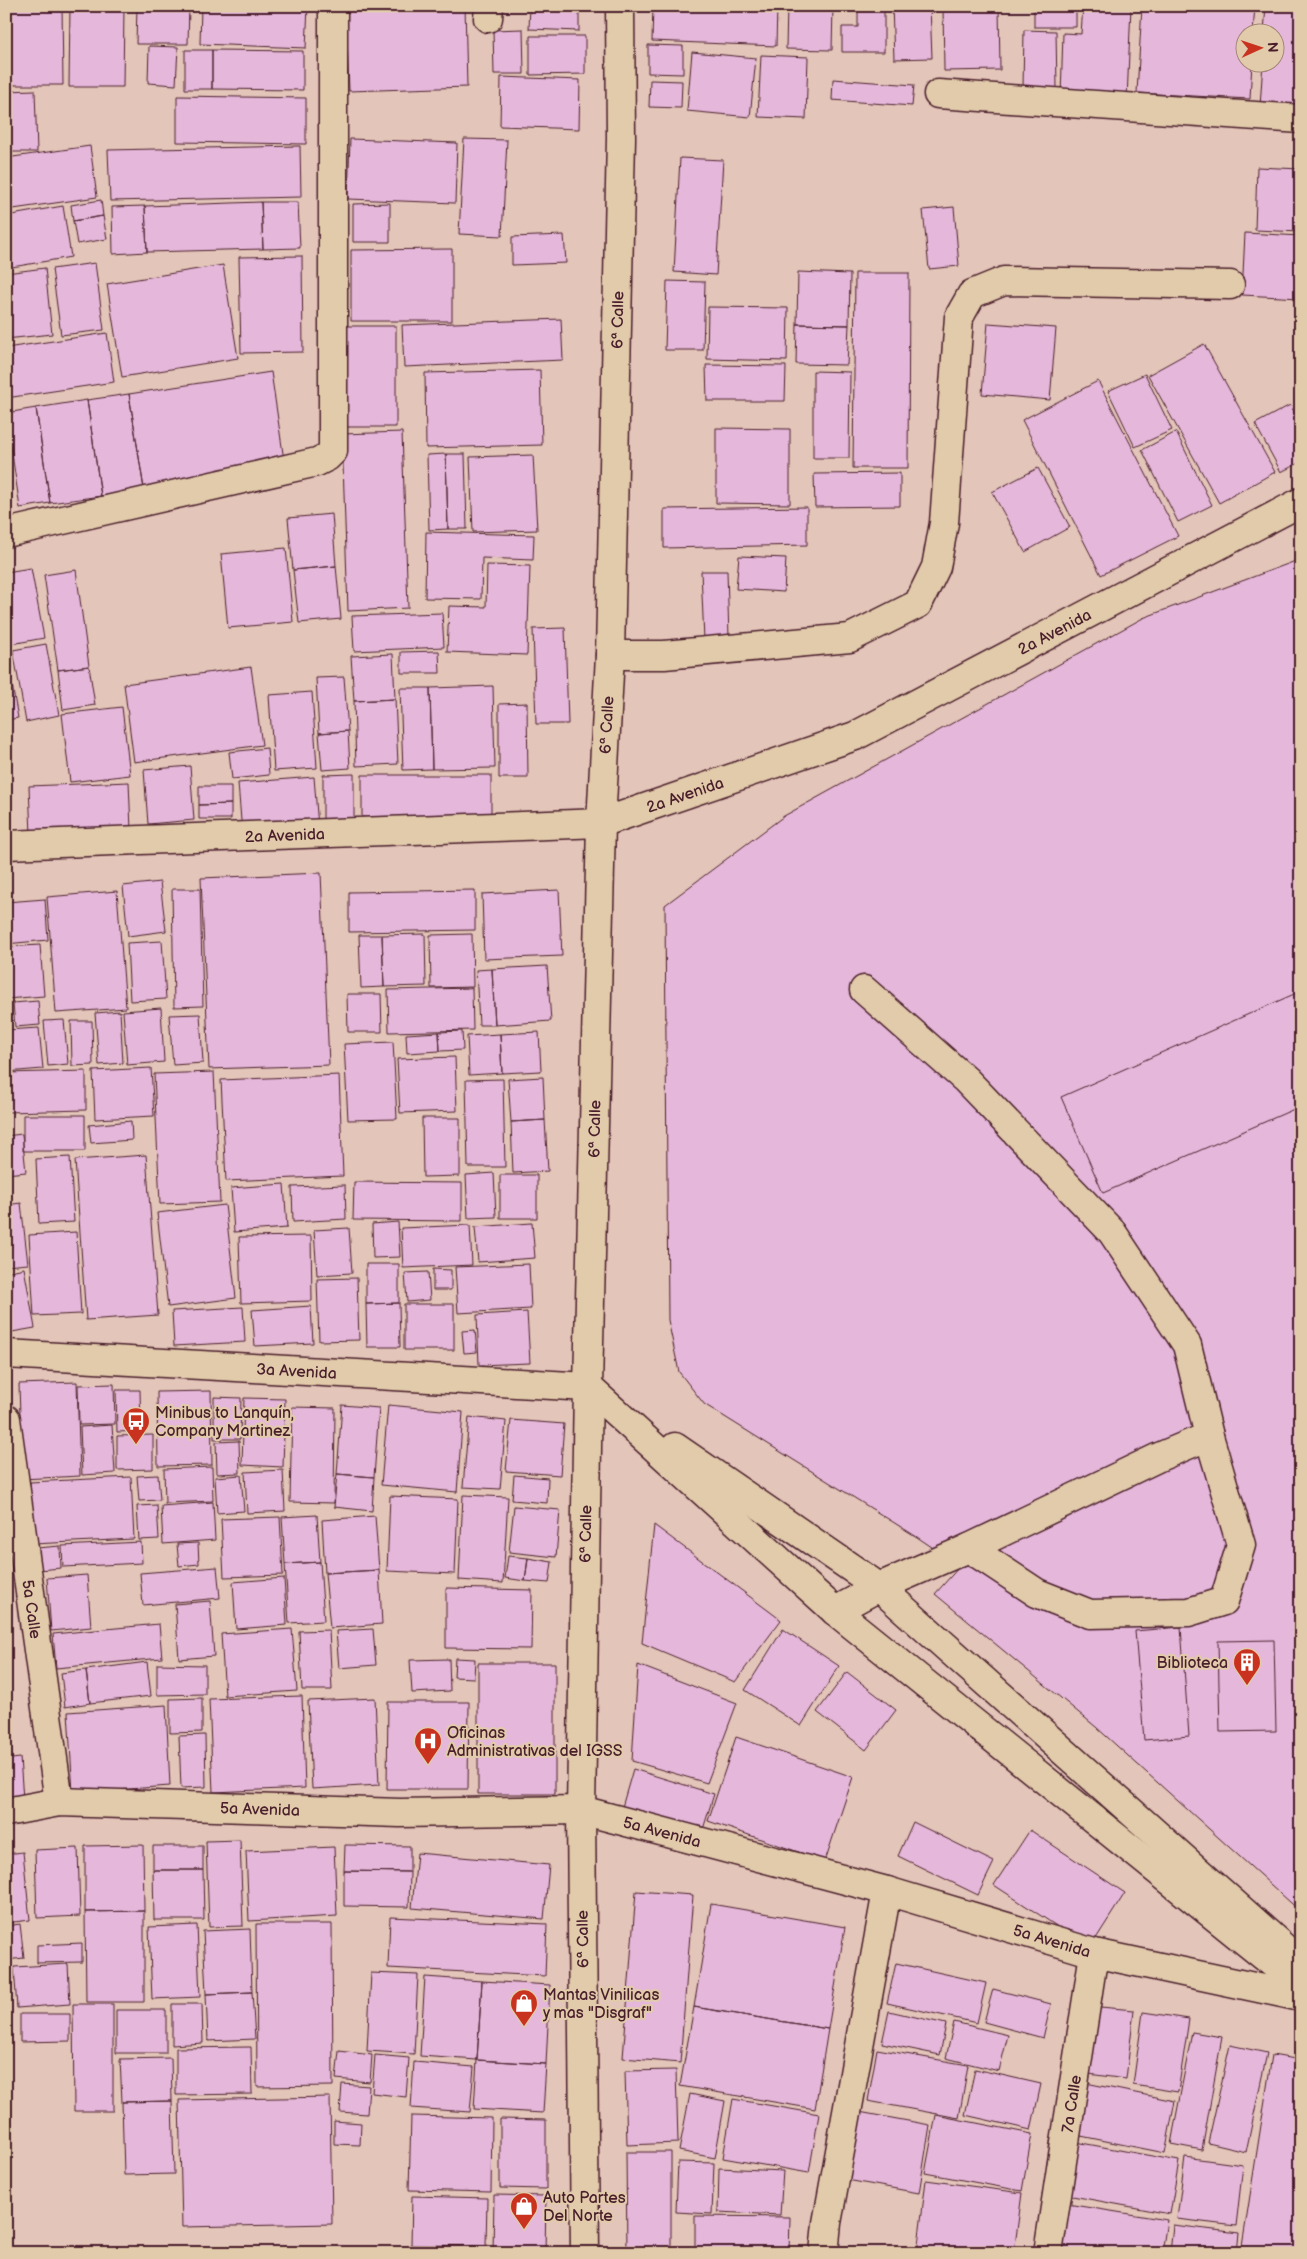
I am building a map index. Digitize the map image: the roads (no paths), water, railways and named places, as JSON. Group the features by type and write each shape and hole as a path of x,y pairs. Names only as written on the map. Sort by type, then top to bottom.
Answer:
{"street":[{"path":"6,533 317,462 327,457 333,451 333,6"},
{"name":"6ª Calle","path":"585,2253 581,1810 588,1387 601,823 610,655 621,138 620,6"},
{"path":"938,94 1301,119"},
{"path":"610,655 664,656 850,638 918,604 936,567 944,523 959,317 972,294 1004,281 1230,285"},
{"name":"2a Avenida","path":"6,845 601,823 855,736 1301,502"},
{"path":"864,990 966,1080 1112,1232 1187,1345 1209,1436 1241,1544 1224,1601 1189,1612 1090,1614 1037,1593 969,1548"},
{"name":"3a Avenida","path":"6,1354 588,1387"},
{"path":"588,1387 879,1586 1301,1963"},
{"path":"588,1387 835,1610 1301,1986"},
{"name":"5a Calle","path":"6,1419 59,1802"},
{"path":"835,1610 879,1586 969,1548 1159,1457 1209,1436"},
{"name":"5a Avenida","path":"6,1812 59,1802 400,1813 581,1810 886,1891 1094,1953 1301,1997"},
{"path":"824,2253 827,2223 886,1891"},
{"name":"7a Calle","path":"1048,2253 1094,1953"}],"place":[{"name":"Minibus to Lanquín, Company Martinez","path":"136,1445"},
{"name":"Biblioteca","path":"1247,1686"},
{"name":"Oficinas Administrativas del IGSS","path":"428,1765"},
{"name":"Mantas Vinilicas y mas \"Disgraf\"","path":"524,2027"},
{"name":"Auto Partes Del Norte","path":"524,2230"}]}
